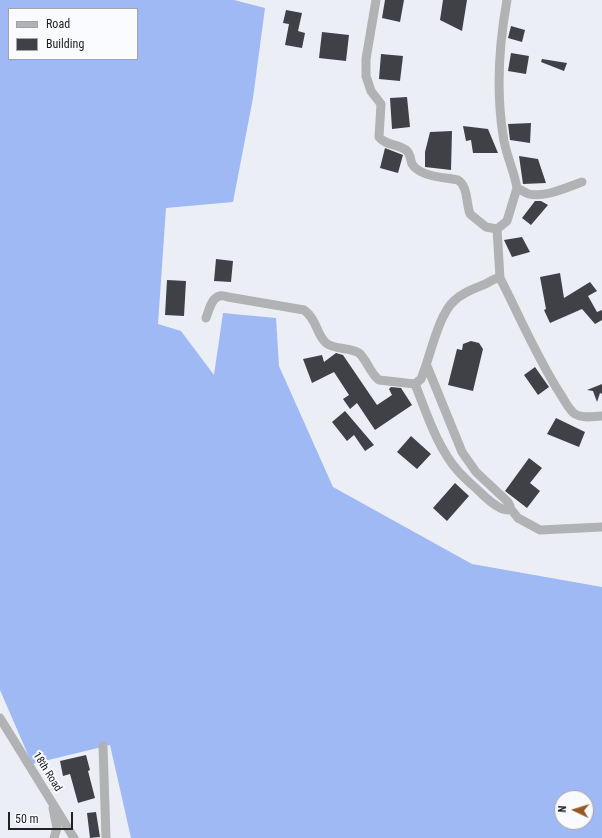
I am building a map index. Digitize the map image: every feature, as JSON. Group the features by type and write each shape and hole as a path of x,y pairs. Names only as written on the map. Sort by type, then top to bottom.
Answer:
{"street":[{"path":"376,0 366,59 366,76 371,91 381,104 379,136 382,141 405,150 410,156 413,164 423,173 458,180 463,183 470,214 486,227 497,229 507,221 518,188 507,157 501,114 499,60 507,0"},
{"path":"518,188 528,194 538,194 550,192 582,182"},
{"path":"497,229 500,278 552,381 575,414 586,417 602,416"},
{"path":"206,318 213,301 218,296 222,295 304,310 310,314 326,342 360,354 370,370 379,380 415,384 421,379 427,366 444,314 453,301 467,291 487,284 495,278 500,278"},
{"path":"427,366 462,452 476,472 508,502 510,508 518,518 530,526 540,530 602,527"},
{"path":"415,384 442,448 459,472 495,505 505,510 510,508"},
{"name":"18th Road","path":"0,718 74,838"},
{"path":"103,746 106,838"},
{"path":"52,802 57,828 54,838"}],"shaded area":[{"path":"0,0 234,0 265,8 253,98 233,202 166,208 158,324 181,331 214,375 223,313 276,318 279,366 333,487 472,564 602,587 602,838 131,838 110,745 32,764 0,690"}],"building":[{"path":"385,0 404,0 400,22 382,18"},
{"path":"443,0 467,0 462,31 440,20"},
{"path":"286,10 302,13 298,31 305,33 302,48 285,45 289,24 283,23"},
{"path":"511,26 525,30 522,42 508,38"},
{"path":"322,32 349,35 346,61 319,58"},
{"path":"511,53 529,56 526,74 508,71"},
{"path":"381,54 403,56 400,81 379,79"},
{"path":"542,59 567,63 564,71 541,62"},
{"path":"407,97 410,127 392,129 390,98"},
{"path":"531,123 530,143 510,140 508,124"},
{"path":"463,126 488,129 498,153 473,153 471,140 466,141"},
{"path":"452,131 451,170 425,167 425,152 430,132"},
{"path":"385,148 403,155 398,173 380,168"},
{"path":"519,156 538,159 546,183 523,184"},
{"path":"535,201 541,201 548,205 531,225 522,218"},
{"path":"522,237 530,252 512,257 504,240"},
{"path":"216,259 233,261 231,282 214,281"},
{"path":"560,273 564,298 590,282 597,291 588,296 597,312 602,310 602,320 595,324 582,309 550,323 544,310 546,309 540,277"},
{"path":"167,280 186,281 184,316 165,315"},
{"path":"471,341 479,343 483,349 473,391 448,385 457,349 462,350 463,344"},
{"path":"336,353 343,355 377,405 392,395 389,389 391,387 401,388 412,405 375,430 357,403 350,409 343,399 349,395 334,372 312,383 303,359 322,355 324,362"},
{"path":"535,367 549,387 538,395 524,375"},
{"path":"602,384 602,394 600,393 597,402 593,391 587,390"},
{"path":"345,411 374,445 365,451 354,435 347,441 332,422"},
{"path":"556,418 585,432 579,447 547,434"},
{"path":"411,436 431,454 417,469 397,452"},
{"path":"529,458 542,468 530,483 540,491 527,508 505,491"},
{"path":"455,483 469,496 447,521 433,508"},
{"path":"86,755 90,770 88,771 95,798 78,803 70,774 63,776 60,761"},
{"path":"96,812 100,837 90,838 87,813"}]}
